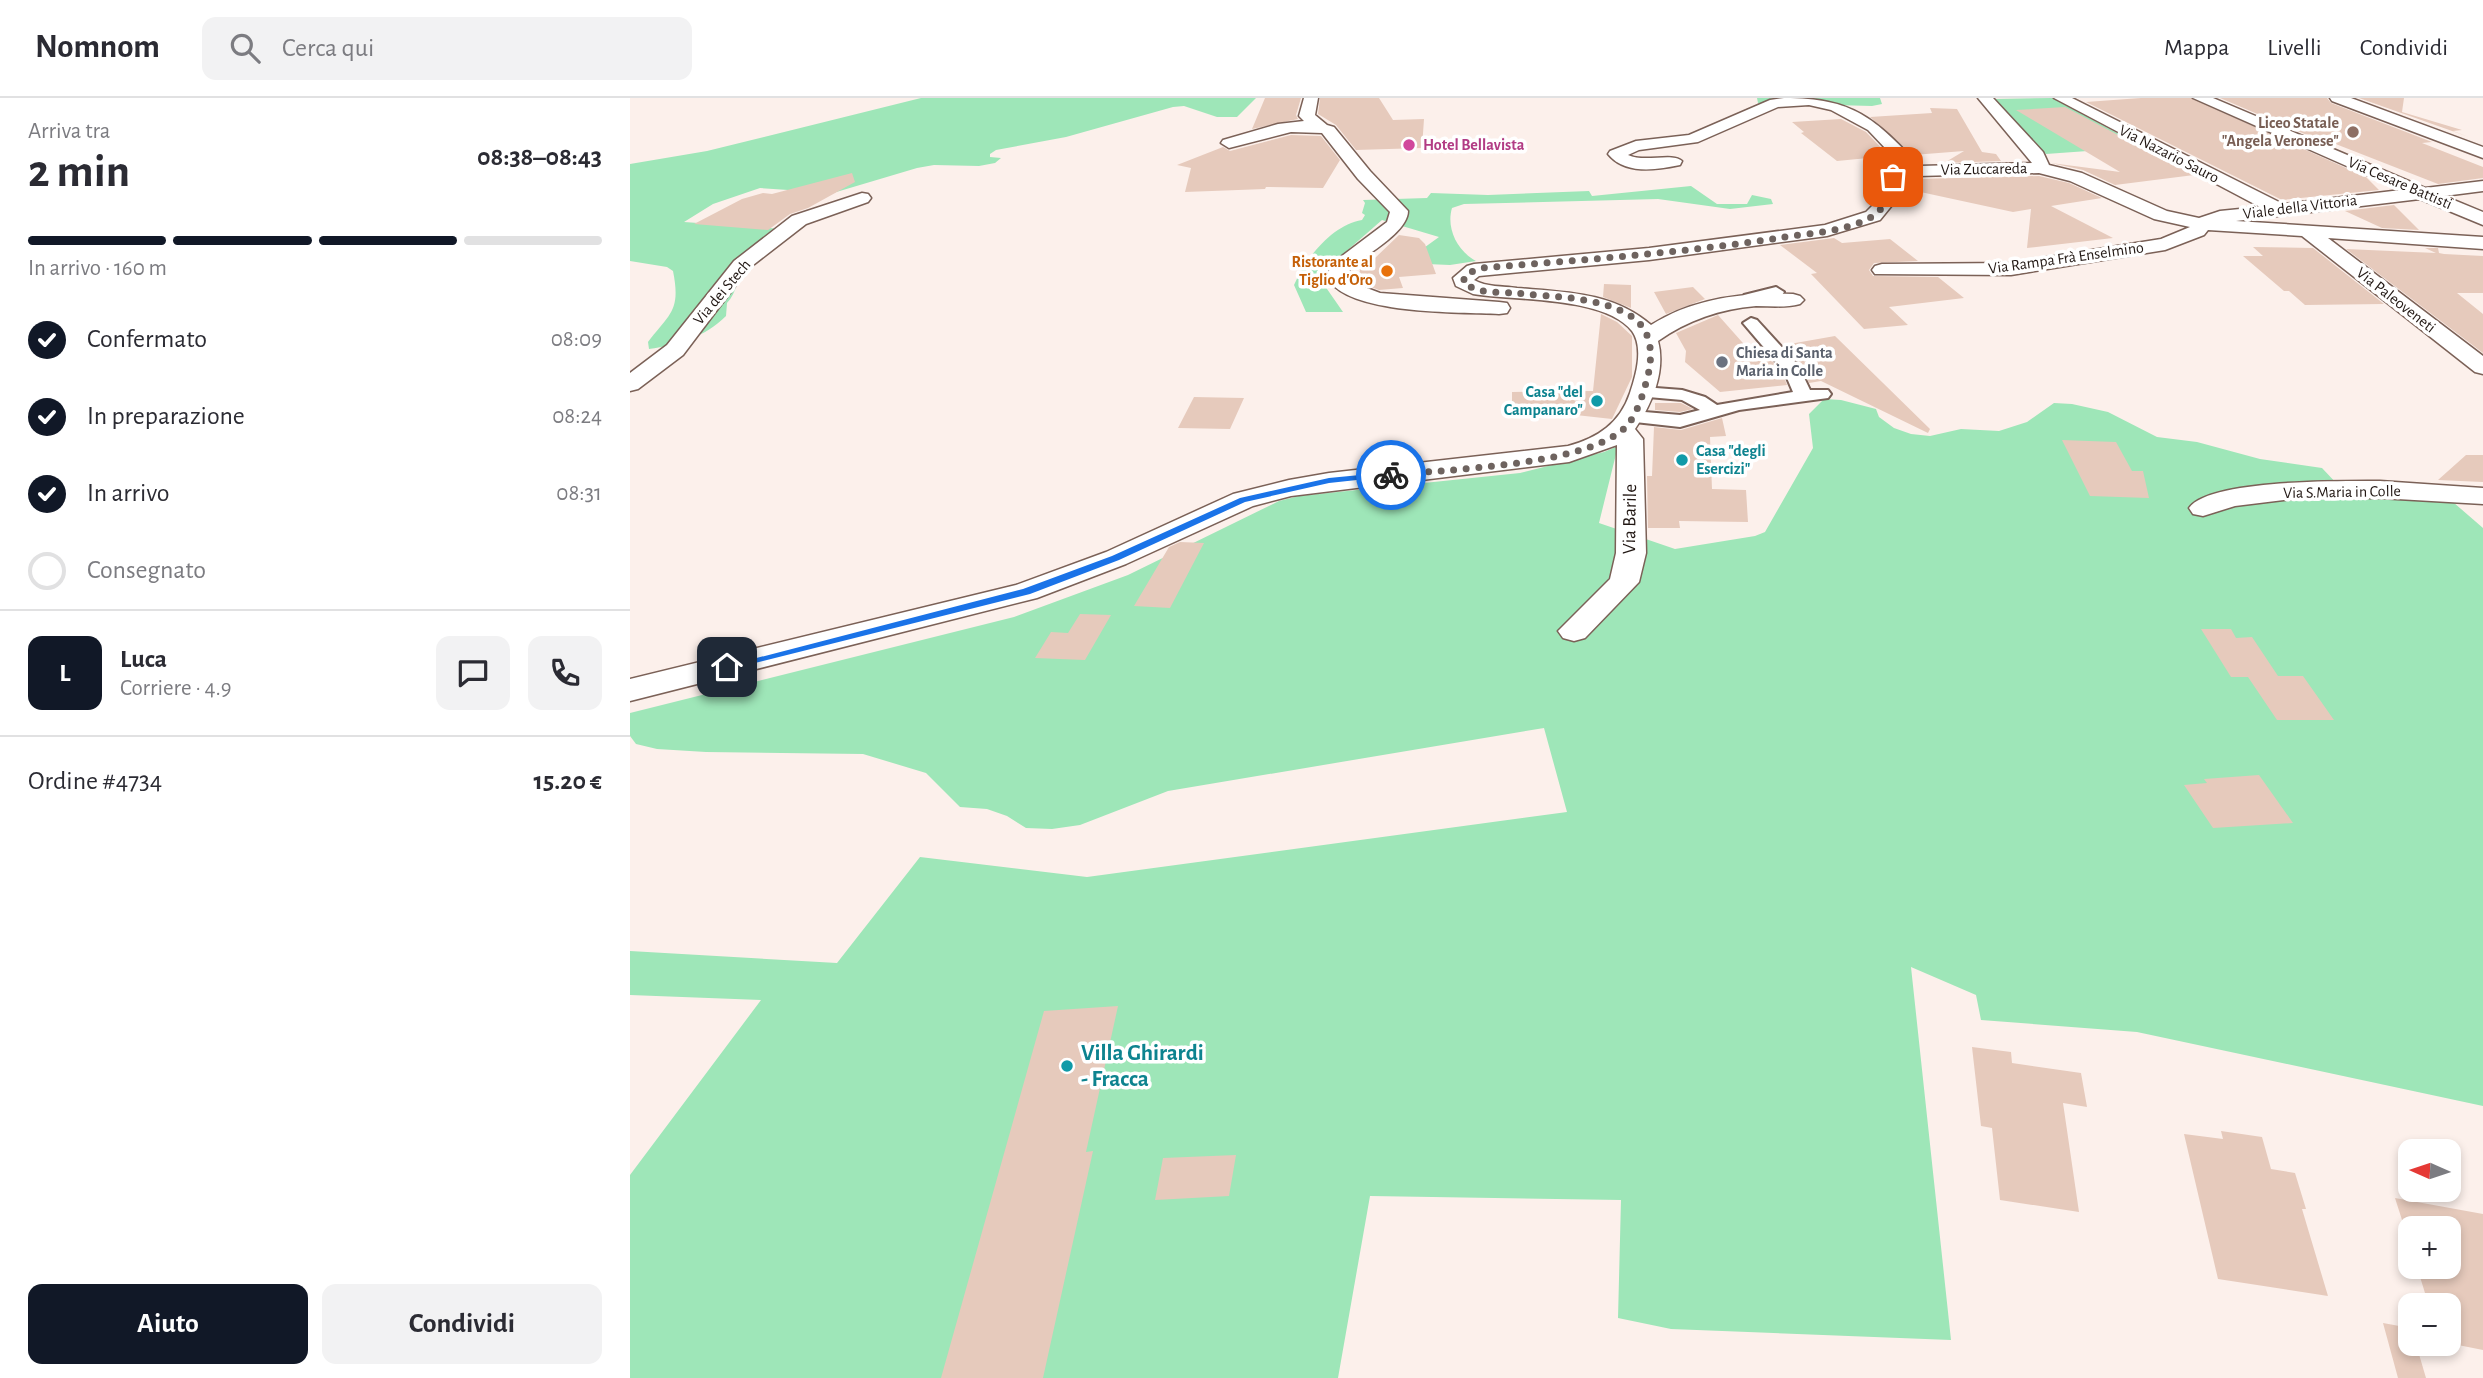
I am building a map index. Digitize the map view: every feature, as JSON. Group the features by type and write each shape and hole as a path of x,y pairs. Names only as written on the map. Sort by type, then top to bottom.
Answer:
{"street":[{"path":"1311,98 1307,116 1321,128"},
{"path":"1985,98 2037,156 2041,164 2039,168"},
{"name":"Via Nazario Sauro","path":"2061,98 2278,209"},
{"name":"Via Cesare Battisti","path":"2200,98 2483,219"},
{"path":"2337,98 2483,153"},
{"path":"2377,98 2468,130"},
{"path":"1674,161 1641,165 1630,163 1616,154 1636,146 1692,139 1775,103 1809,101 1835,106 1874,127 1916,172"},
{"path":"1229,144 1275,130 1328,130 1364,175 1399,211 1399,219 1394,226 1340,265 1338,280 1353,293 1456,305 1617,310 1635,319 1648,337 1652,356 1633,413"},
{"name":"Via Zuccareda","path":"1617,310 1574,300 1482,290 1467,285 1463,278 1466,274 1482,268 1649,254 1827,230 1873,216 1884,204 1883,189 1886,182 1893,177 1916,172 2039,168 2076,177 2161,215 2202,224 2483,243"},
{"name":"Viale della Vittoria","path":"2202,224 2220,217 2278,209 2483,186"},
{"name":"Via dei Stech","path":"630,384 676,350 741,265 799,220 862,198"},
{"name":"Via Rampa Frà Enselmino","path":"1882,270 2011,269 2165,244 2197,231 2202,224"},
{"name":"Via Paleoveneti","path":"2309,233 2483,367"},
{"path":"1648,337 1689,315 1774,299"},
{"path":"1633,413 1680,421 1715,414 1738,405 1813,395 1751,323"},
{"path":"630,690 1026,592 1116,558 1243,500 1329,481 1569,454 1592,448 1633,413 1691,396 1703,402 1715,414"},
{"name":"Via Barile","path":"1574,631 1624,582 1631,553 1630,439 1633,413"},
{"name":"Via S.Maria in Colle","path":"2203,508 2236,497 2298,491 2393,491 2483,496"}],"green space":[{"path":"921,98 1256,98 1237,117 1217,117 1184,106 1173,107 1066,137 996,150 990,154 990,157 1001,158 995,163 917,168 833,193 760,188 713,204 684,222 795,230 748,264 727,303 726,316 718,323 690,339 649,349 648,342 672,311 676,295 675,284 673,271 667,267 630,261 630,164 707,151"},
{"path":"1757,98 1880,98 1882,104 1758,103"},
{"path":"2052,98 2143,147 2046,154 1994,99"},
{"path":"1691,186 1717,204 1747,204 1752,195 1771,199 1773,204 1730,209 1658,199 1464,204 1452,208 1452,231 1458,245 1476,261 1450,265 1403,263 1439,237 1382,220 1318,276 1343,312 1306,312 1294,285 1305,264 1321,244 1340,228 1362,220 1365,215 1362,213 1365,203 1363,200 1427,198 1431,193 1488,195 1589,191 1592,196"},
{"path":"1824,399 1841,400 1876,409 1879,417 1894,428 1911,434 1930,436 1961,429 1999,431 2027,422 2054,403 2072,404 2108,412 2157,437 2197,442 2260,459 2322,468 2339,486 2431,483 2483,528 2483,1106 2137,1032 1981,1020 1976,995 1911,967 1951,1340 1671,1329 1618,1318 1621,1200 1370,1196 1338,1378 630,1378 630,1175 761,1000 630,995 630,951 837,963 920,857 1087,877 1567,812 1544,728 1168,791 1080,825 1052,829 1026,828 1007,816 987,809 960,807 926,773 863,754 706,752 657,749 636,744 630,736 630,713 1014,617 1128,575 1279,501 1299,496 1520,473 1618,446 1599,523 1675,549 1755,536 1765,532 1813,448 1809,414"}],"building":[{"path":"1265,98 1301,98 1296,115 1298,119 1252,129"},
{"path":"1320,98 1379,98 1393,120 1424,119 1422,148 1356,150 1336,125 1318,114"},
{"path":"2191,98 2366,177 2379,190 2282,200 2086,102"},
{"name":"Liceo Statale \"Angela Veronese\"","path":"2220,98 2327,98 2331,103 2432,142 2422,143 2483,167 2483,178 2438,184 2328,141 2335,147"},
{"path":"2359,98 2404,98 2402,112 2462,130 2453,131 2469,137"},
{"path":"2065,107 2194,175 2115,185 2083,170 2051,163 2120,172 2016,110"},
{"path":"1930,108 1957,109 1982,152 1996,154 2001,161 1944,163 1964,151 1913,155 1870,117 1932,113"},
{"path":"1841,119 1866,132 1889,156 1837,161 1801,133 1804,132 1792,122"},
{"path":"1291,135 1321,136 1340,160 1323,188 1266,187 1185,192 1191,168 1177,165 1223,147 1230,151"},
{"path":"852,173 855,182 808,208 790,214 768,230 694,224 742,199"},
{"path":"2039,176 2069,183 2102,198 2051,206 2113,238 2027,248 2031,209 2013,212 1902,188 1917,179"},
{"path":"2394,205 2419,230 2382,228 2345,211"},
{"path":"1399,235 1419,238 1425,244 1436,274 1399,277 1403,288 1379,290 1363,284 1362,280 1353,280 1360,271 1359,266 1370,257 1375,258"},
{"path":"1834,238 1842,243 1890,239 1918,261 1874,263 1869,270 1873,276 1938,277 1964,298 1889,307 1908,325 1864,329 1811,274 1817,273 1780,245"},
{"path":"2253,247 2313,248 2384,304 2305,305 2243,256 2263,256"},
{"path":"2425,248 2438,248 2439,253 2444,254 2483,256 2483,293 2457,293 2483,314 2483,353 2346,249 2436,253"},
{"path":"1604,284 1631,285 1631,308 1603,297"},
{"path":"1693,287 1705,299 1666,314 1654,292"},
{"path":"1601,314 1617,322 1632,336 1632,377 1612,419 1512,408 1512,392 1593,391"},
{"name":"Chiesa di Santa Maria in Colle","path":"1718,315 1750,351 1762,349 1782,372 1787,385 1720,392 1685,362 1686,351 1676,333"},
{"path":"1835,336 1930,429 1928,433 1821,381 1809,383 1800,363 1784,345"},
{"path":"1194,397 1244,398 1230,429 1178,428"},
{"path":"1655,403 1681,403 1693,409 1680,412 1655,410"},
{"path":"1722,418 1726,436 1710,437 1712,489 1746,490 1748,522 1679,521 1680,528 1648,528 1647,476 1652,476 1654,427 1681,430"},
{"path":"2062,440 2116,442 2132,471 2143,471 2149,498 2090,496"},
{"path":"2466,455 2483,455 2483,482 2438,480"},
{"path":"1180,542 1204,543 1170,608 1134,606 1169,547"},
{"path":"1080,614 1111,615 1085,660 1035,658 1051,632 1068,633"},
{"path":"2201,629 2231,629 2236,638 2252,637 2278,676 2303,676 2334,720 2277,720 2248,677 2231,677"},
{"path":"2259,775 2293,823 2213,828 2184,785 2207,783 2204,779"},
{"path":"1118,1006 1086,1152 1093,1151 1043,1378 941,1378 1044,1011"},
{"path":"1972,1047 2011,1052 2012,1063 2081,1073 2087,1107 2063,1103 2079,1212 2000,1200 1992,1128 1981,1126"},
{"path":"2221,1131 2262,1137 2271,1169 2295,1173 2306,1209 2302,1209 2328,1296 2218,1279 2184,1134 2223,1139"},
{"path":"1236,1155 1229,1196 1155,1200 1163,1158"},
{"path":"2395,1198 2398,1202 2417,1202 2483,1214 2483,1350 2461,1346 2461,1293 2425,1293 2421,1279 2461,1279 2461,1216 2401,1216"},
{"path":"2383,1323 2398,1326 2398,1356 2420,1356 2426,1378 2398,1378"}],"way so far":[{"path":"1391,475 1533,460 1592,448 1622,431 1633,416 1645,387 1652,347 1644,328 1629,315 1593,303 1473,288 1463,282 1466,274 1482,268 1649,254 1827,230 1865,220 1880,211 1884,204 1883,189 1886,182 1893,177"}],"place":[{"name":"Liceo Statale \"Angela Veronese\"","path":"2353,132"},
{"name":"Hotel Bellavista","path":"1409,145"},
{"name":"Ristorante al Tiglio d'Oro","path":"1387,271"},
{"name":"Chiesa di Santa Maria in Colle","path":"1722,362"},
{"name":"Casa \"del Campanaro\"","path":"1597,401"},
{"name":"Casa \"degli Esercizi\"","path":"1682,460"},
{"name":"Villa Ghirardi - Fracca","path":"1067,1066"}],"route":[{"path":"727,667 1026,592 1116,558 1243,500 1329,481 1391,475"}]}
